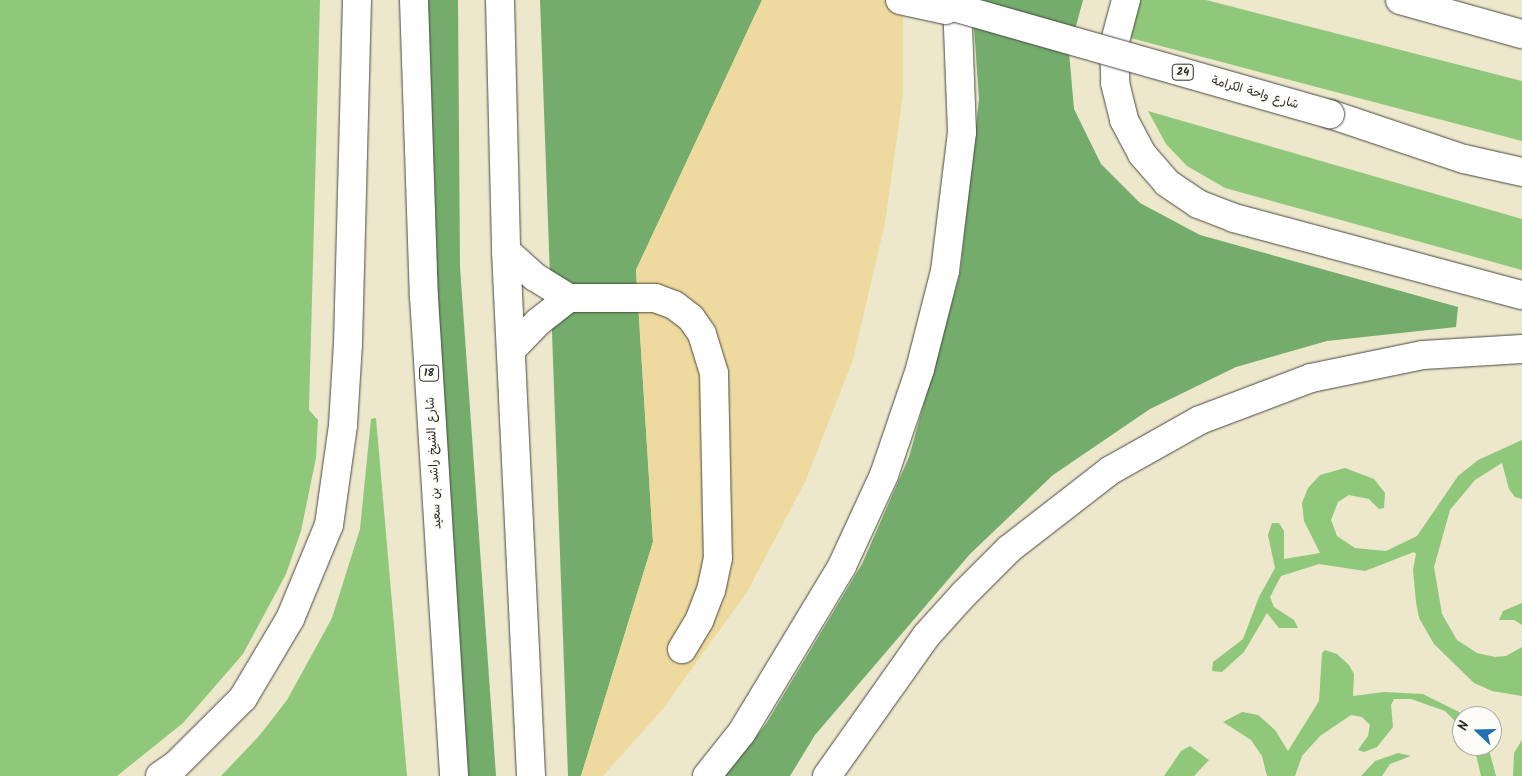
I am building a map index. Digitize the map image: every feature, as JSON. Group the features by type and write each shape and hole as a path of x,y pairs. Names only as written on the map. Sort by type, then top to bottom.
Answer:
{"main road":[{"path":"160,776 176,766 243,698 290,619 329,525 343,425 348,344 357,0"},
{"name":"شارع الشيخ راشد بن سعيد","path":"414,0 424,297 454,776"},
{"path":"500,0 506,251 531,776"},
{"path":"900,0 1036,31"},
{"name":"شارع واحة الكرامة","path":"929,0 1330,114 1464,160 1522,172"},
{"path":"707,776 746,724 842,566 884,474 920,369 946,272 962,132 957,0"},
{"path":"1126,0 1114,45 1115,83 1124,120 1142,154 1167,183 1198,204 1234,218 1522,295"},
{"path":"1400,0 1522,34"},
{"path":"1464,160 1522,188"},
{"path":"506,251 535,278 569,298 634,296 668,303 691,318 702,334 714,373 718,558 702,613 682,649"},
{"path":"511,350 538,322 569,298"},
{"path":"827,776 903,667 964,594 1009,549 1069,500 1118,466 1200,420 1311,378 1423,355 1522,349"}],"green space":[{"path":"0,0 320,0 309,410 318,420 316,458 301,531 286,574 243,654 183,723 117,776 0,776"},
{"path":"416,0 458,0 460,267 496,776 463,776"},
{"path":"540,0 762,0 636,270 653,542 581,776 568,776"},
{"path":"972,0 1083,0 1069,52 1074,109 1101,164 1140,203 1200,235 1458,307 1456,327 1327,341 1236,367 1150,409 1053,475 970,554 815,735 790,776 725,776 766,724 862,564 909,457 960,273 979,99"},
{"path":"1135,0 1206,0 1522,81 1522,141 1119,35"},
{"path":"1148,111 1522,219 1522,270 1225,188 1187,166 1166,144"},
{"path":"376,418 407,776 221,776 259,736 287,700 332,618 360,529 371,419"},
{"path":"1522,440 1522,499 1515,497 1509,489 1502,463 1475,480 1450,510 1434,567 1442,614 1457,640 1477,653 1495,657 1506,656 1522,647 1522,696 1492,691 1474,683 1434,644 1419,618 1413,570 1416,554 1414,552 1365,571 1319,564 1281,576 1270,597 1274,607 1294,620 1298,628 1279,628 1267,613 1244,652 1222,672 1212,671 1213,662 1243,639 1259,597 1275,568 1268,535 1272,523 1279,523 1284,531 1284,559 1320,553 1304,521 1302,503 1308,488 1320,475 1345,468 1374,479 1385,493 1384,508 1379,509 1369,499 1349,495 1338,502 1331,520 1337,536 1355,548 1386,551 1417,536 1458,476 1478,460"},
{"path":"1522,603 1522,625 1514,620 1499,620 1503,611"},
{"path":"1325,650 1337,654 1349,665 1354,674 1353,696 1384,692 1423,694 1452,708 1452,718 1445,711 1411,699 1394,699 1391,705 1393,727 1377,747 1364,752 1358,750 1368,736 1370,725 1362,717 1351,715 1320,736 1302,756 1295,776 1267,776 1262,756 1251,740 1223,722 1242,712 1258,715 1275,730 1288,751 1319,701 1322,653"},
{"path":"1522,740 1522,776 1513,776 1514,753"},
{"path":"1190,746 1209,760 1194,776 1164,776 1181,751"},
{"path":"1398,753 1411,756 1390,764 1382,776 1361,776 1375,761"},
{"path":"1476,756 1491,756 1496,776 1481,776"}],"sand":[{"path":"762,0 903,0 903,94 885,223 853,360 805,482 747,592 662,710 603,776 581,776 653,542 636,270"}]}
